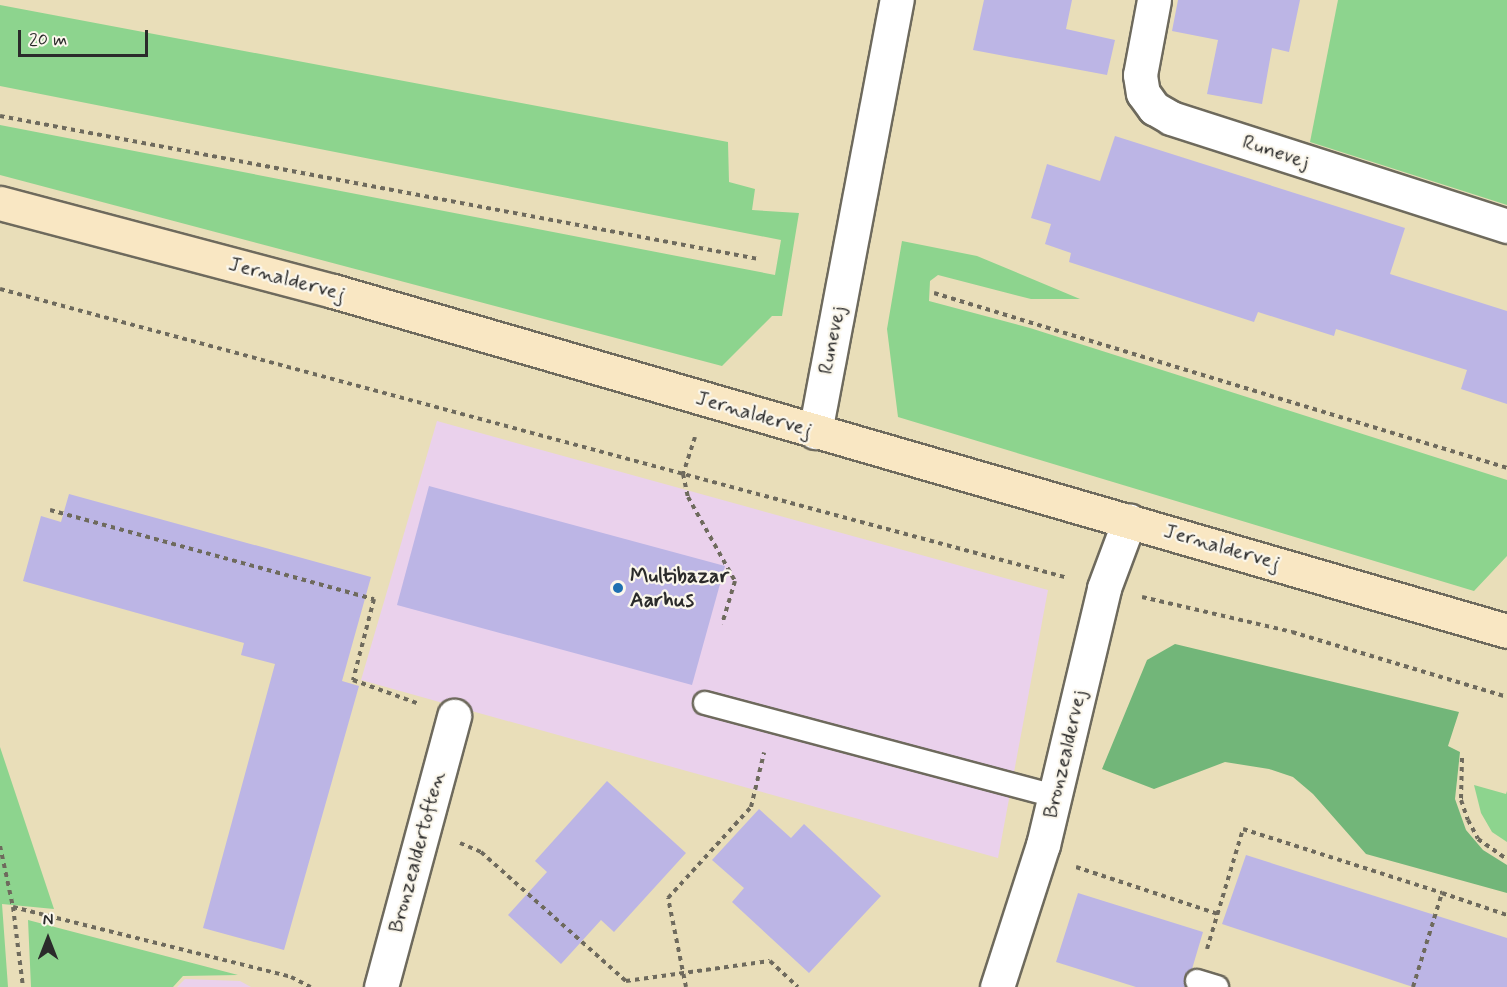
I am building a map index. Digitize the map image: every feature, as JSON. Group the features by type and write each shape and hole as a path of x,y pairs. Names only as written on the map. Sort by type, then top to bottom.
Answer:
{"street":[{"name":"Runevej","path":"815,432 897,0"},
{"name":"Runevej","path":"1154,0 1140,75 1143,93 1154,108 1171,118 1507,226"},
{"name":"Jernaldervej","path":"0,203 333,291 1507,631"},
{"name":"Bronzealdervej","path":"997,987 1040,855 1104,588 1129,520"},
{"name":"Bronzealdertoften","path":"381,987 454,716"}],"lane":[{"path":"705,703 1055,796"}],"path":[{"path":"0,116 758,259"},
{"path":"0,288 1104,588 1292,632 1507,697"},
{"path":"934,293 1507,468"},
{"path":"706,399 683,474 688,497 735,581 722,624"},
{"path":"50,510 375,599 353,680 454,716"},
{"path":"686,987 668,898 752,807 771,720"},
{"path":"1462,758 1461,800 1467,820 1478,839 1507,859"},
{"path":"424,828 481,852 626,981 770,961 798,987"},
{"path":"1207,984 1218,914 1243,829 1507,915"},
{"path":"0,846 13,907 23,987"},
{"path":"1040,855 1218,914"},
{"path":"1413,987 1442,893"},
{"path":"13,907 291,977 311,987"}],"shaded area":[{"path":"437,421 1048,590 998,858 361,680"},
{"path":"185,979 240,981 251,987 177,987"}],"green space":[{"path":"1338,0 1507,0 1507,205 1310,142"},
{"path":"0,5 728,142 729,182 755,189 752,210 799,213 782,316 772,316 722,366 0,175 0,125 775,275 781,240 0,86"},
{"path":"902,241 977,256 1080,299 1031,299 938,275 930,281 929,301 1030,328 1507,480 1507,556 1474,591 898,417 887,329"},
{"path":"1175,644 1459,712 1448,746 1460,752 1455,799 1466,830 1483,850 1507,865 1507,893 1366,854 1313,794 1293,777 1269,769 1225,762 1154,789 1102,769 1147,660"},
{"path":"0,747 54,909 2,904 8,987 0,987"},
{"path":"1474,785 1506,794 1507,791 1507,842 1492,832 1481,813"},
{"path":"28,920 238,975 183,976 173,987 31,987"}],"building":[{"path":"984,0 1072,0 1066,29 1115,40 1107,75 973,50"},
{"path":"1178,0 1300,0 1289,52 1272,48 1262,104 1207,94 1218,40 1172,31"},
{"path":"1115,136 1405,228 1390,274 1507,311 1507,404 1461,389 1467,370 1336,329 1334,336 1258,312 1254,322 1069,262 1071,253 1045,244 1051,224 1031,218 1047,164 1100,181"},
{"path":"429,486 725,566 692,685 397,605"},
{"path":"69,494 371,577 342,681 359,686 284,950 203,928 275,664 241,655 244,643 23,581 41,516 61,522"},
{"path":"607,781 686,853 614,932 601,920 561,964 508,915 547,872 535,861"},
{"path":"759,809 791,838 804,824 881,896 809,973 732,902 744,888 712,860"},
{"path":"1246,855 1507,938 1507,987 1413,987 1222,924"},
{"path":"1078,893 1203,932 1192,969 1184,977 1185,987 1136,987 1056,962"}],"place":[{"name":"Multibazar Aarhus","path":"618,588"}]}
